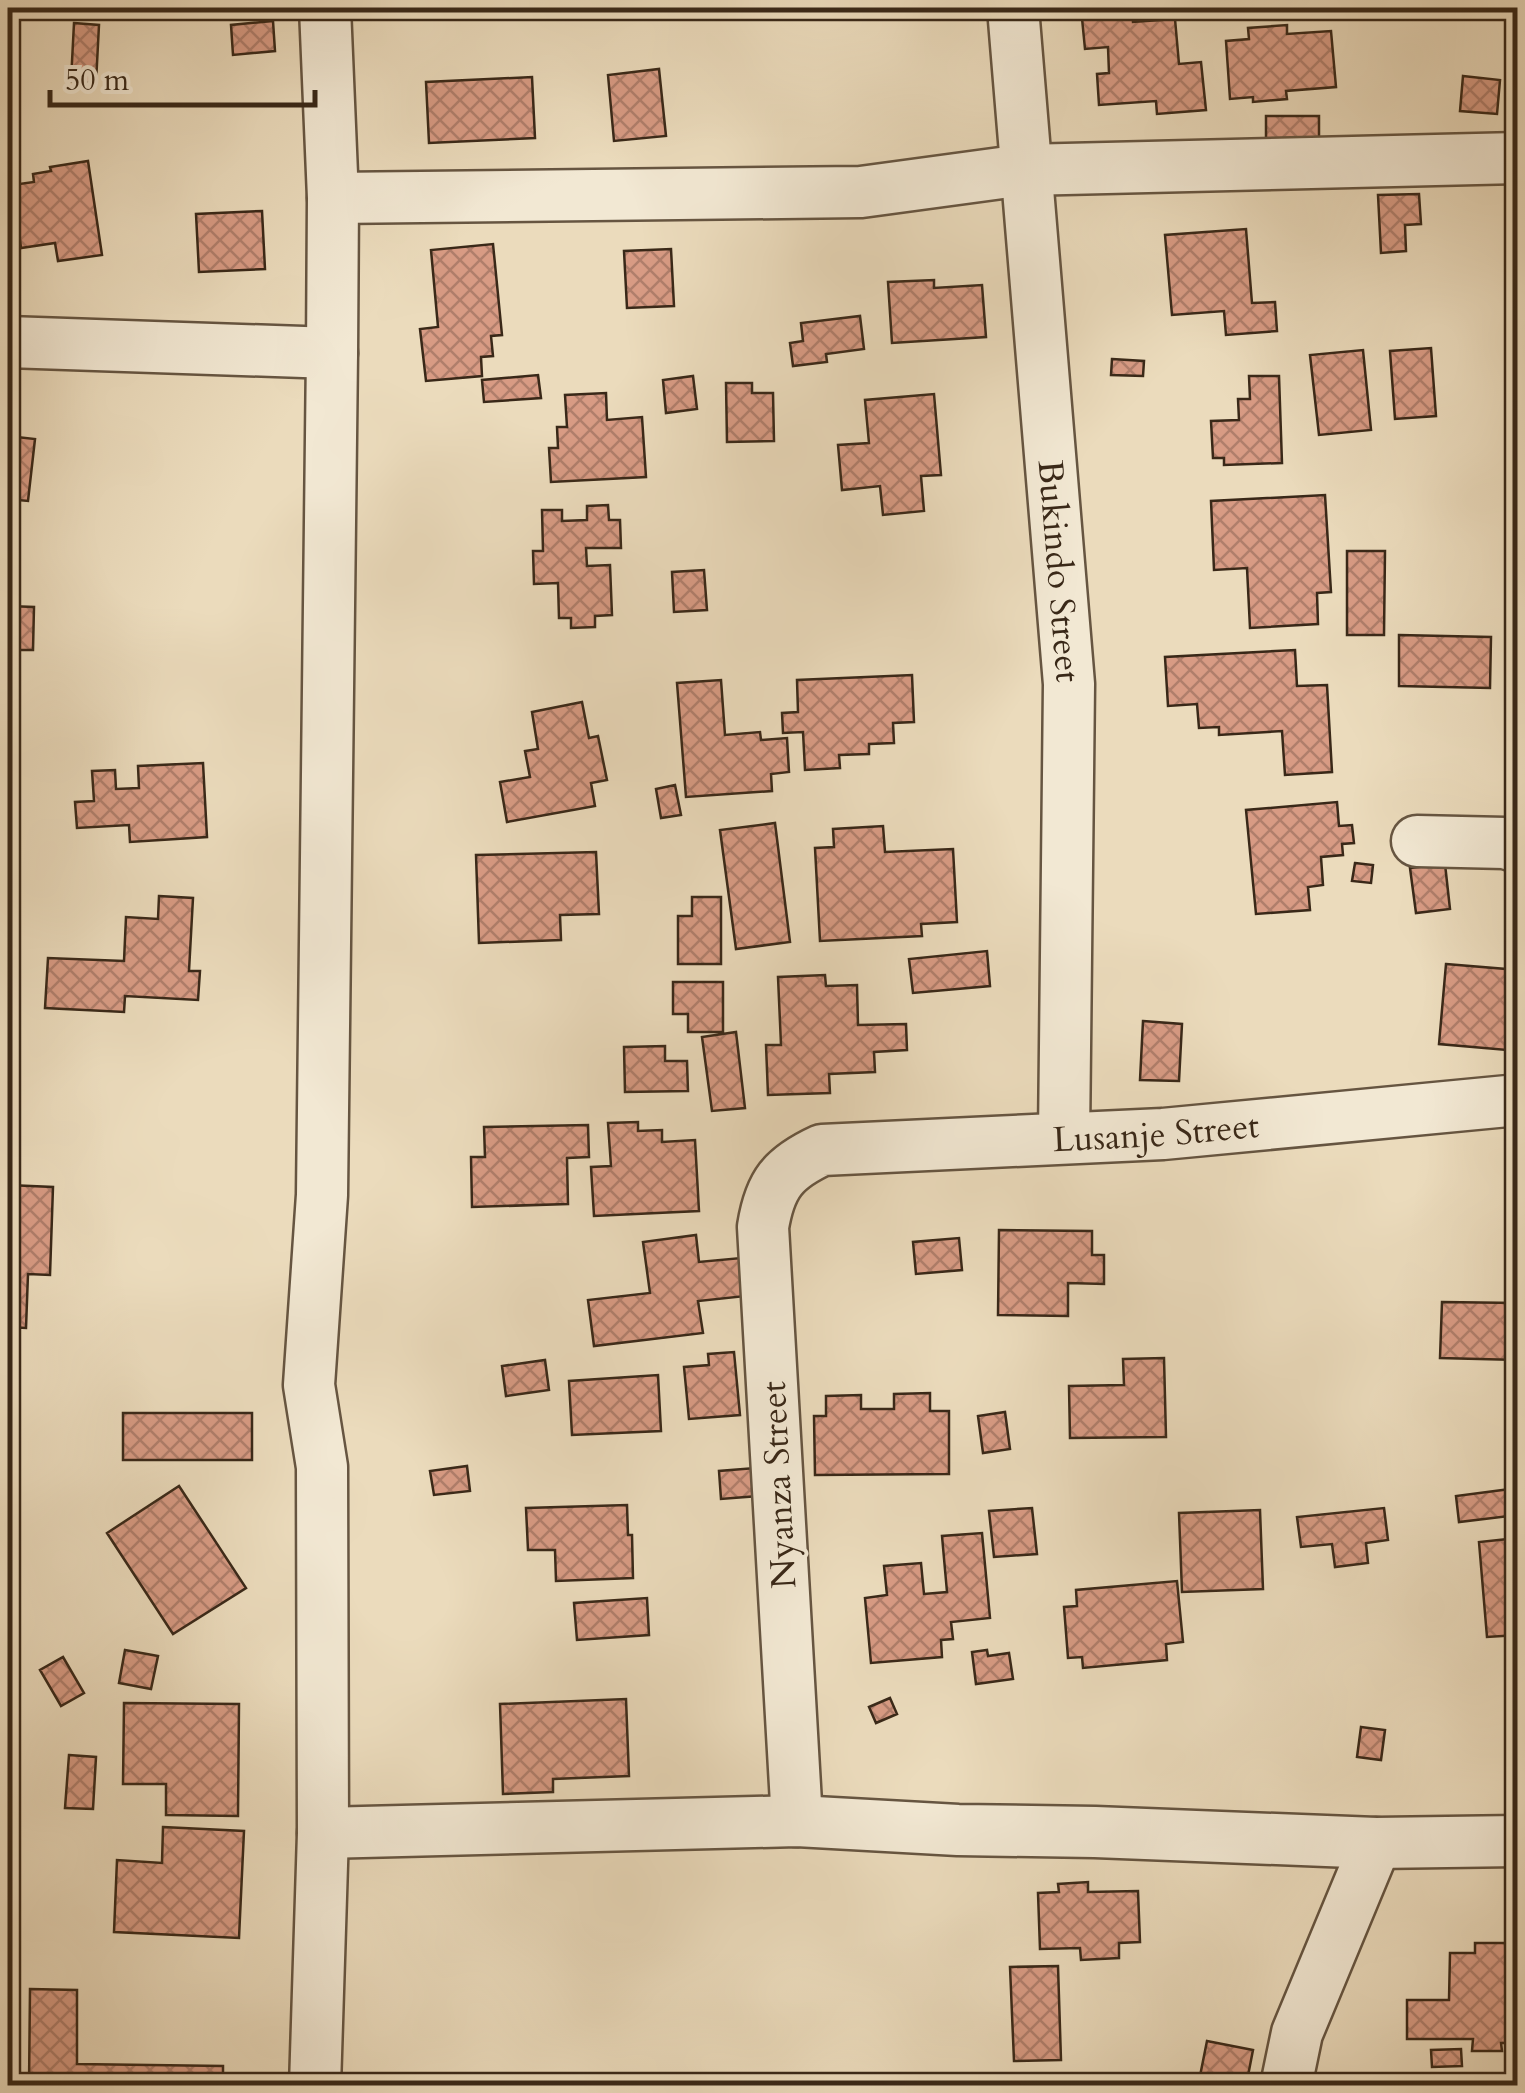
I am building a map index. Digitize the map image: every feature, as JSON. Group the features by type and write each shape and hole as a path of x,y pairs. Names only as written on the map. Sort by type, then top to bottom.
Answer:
{"street":[{"path":"315,2086 323,1833 322,1466 309,1385 322,1195 332,353 333,198 325,8"},
{"name":"Bukindo Street","path":"1013,8 1069,684 1064,1138"},
{"path":"333,198 860,192 1024,170 1518,158"},
{"path":"8,342 332,353"},
{"path":"1417,841 1518,847"},
{"name":"Lusanje Street","path":"798,1160 822,1150 848,1147 1163,1134 1518,1100"},
{"name":"Nyanza Street","path":"796,1821 764,1226 767,1201 780,1178 798,1160"},
{"path":"323,1833 796,1821 1376,1843 1518,1841"},
{"path":"1286,2086 1296,2033 1376,1843"}],"building":[{"path":"1081,8 1132,8 1133,22 1175,19 1179,64 1201,62 1206,110 1157,114 1156,101 1099,105 1097,74 1109,73 1108,47 1085,49"},
{"path":"273,21 275,51 233,55 231,25"},
{"path":"74,23 99,25 96,83 71,81"},
{"path":"1287,25 1287,34 1331,31 1336,87 1286,91 1287,99 1230,99 1226,41 1249,39 1248,28"},
{"path":"659,69 666,136 614,141 608,75"},
{"path":"1463,76 1500,80 1497,114 1460,111"},
{"path":"532,77 535,138 429,143 426,82"},
{"path":"1266,116 1319,116 1319,142 1266,142"},
{"path":"88,161 102,255 58,261 55,243 21,248 12,185 34,182 33,174 51,171 50,167"},
{"path":"1419,194 1421,224 1405,225 1406,251 1381,253 1378,195"},
{"path":"262,211 265,269 199,272 196,214"},
{"path":"1246,229 1252,303 1275,302 1277,331 1226,335 1224,311 1172,315 1165,235"},
{"path":"493,244 502,335 491,336 493,356 481,357 482,376 426,381 420,329 438,327 431,250"},
{"path":"671,249 674,306 627,308 624,251"},
{"path":"934,280 934,288 982,285 986,337 892,343 888,282"},
{"path":"860,316 864,349 826,354 827,362 793,366 790,343 803,341 801,323"},
{"path":"1431,348 1436,416 1395,419 1390,351"},
{"path":"1363,350 1371,430 1319,435 1310,355"},
{"path":"1112,359 1144,361 1143,376 1111,375"},
{"path":"538,375 541,398 484,402 482,380"},
{"path":"693,376 697,409 666,413 663,380"},
{"path":"1249,376 1279,376 1282,463 1224,465 1224,458 1213,458 1211,421 1239,420 1238,399 1250,399"},
{"path":"726,383 752,383 752,393 773,393 774,441 727,442"},
{"path":"606,393 607,420 642,417 646,477 551,482 549,448 558,448 557,427 567,427 565,395"},
{"path":"934,394 941,475 921,476 924,511 883,515 880,486 842,490 838,445 869,443 865,400"},
{"path":"8,436 35,439 28,501 8,499"},
{"path":"1325,495 1331,592 1317,593 1318,624 1250,628 1247,568 1214,570 1211,501"},
{"path":"608,505 609,520 620,520 621,548 586,548 587,566 610,565 612,615 595,616 595,627 571,628 571,618 559,618 558,583 534,584 533,551 543,551 542,510 562,510 562,521 587,520 587,506"},
{"path":"1347,551 1385,551 1384,635 1347,635"},
{"path":"704,570 707,610 674,612 672,572"},
{"path":"8,606 34,607 33,650 8,650"},
{"path":"1399,635 1491,637 1490,688 1399,686"},
{"path":"1295,650 1297,686 1327,685 1332,772 1285,775 1282,731 1219,735 1219,727 1199,728 1197,704 1168,706 1165,657"},
{"path":"912,675 914,722 893,723 894,743 869,744 869,754 839,755 840,768 805,770 803,732 783,733 782,713 798,712 797,680"},
{"path":"721,680 725,735 760,732 761,740 787,738 789,772 771,774 772,791 686,797 677,683"},
{"path":"582,702 589,738 598,736 607,780 591,783 595,806 507,822 500,782 530,777 525,751 538,749 532,712"},
{"path":"203,763 207,837 130,842 129,825 77,828 75,802 94,801 92,771 115,770 116,789 139,788 138,766"},
{"path":"675,785 681,815 661,818 656,789"},
{"path":"1337,802 1339,826 1352,825 1354,843 1342,844 1343,855 1321,857 1323,885 1308,887 1310,910 1256,914 1246,810"},
{"path":"775,823 790,942 736,949 720,830"},
{"path":"883,826 885,852 953,849 957,922 921,924 922,936 820,941 815,848 834,847 833,829"},
{"path":"596,852 599,914 560,915 561,940 479,943 476,855"},
{"path":"1355,863 1373,865 1371,883 1352,881"},
{"path":"1445,864 1450,909 1416,913 1410,868"},
{"path":"159,896 193,898 189,971 200,971 198,1000 125,996 124,1012 45,1008 48,958 124,961 126,917 158,919"},
{"path":"692,897 721,897 721,964 678,964 678,916 692,916"},
{"path":"987,951 990,986 913,993 909,959"},
{"path":"1446,964 1518,970 1518,1051 1439,1044"},
{"path":"825,975 826,986 857,985 858,1025 906,1024 907,1050 874,1052 875,1072 829,1074 830,1093 768,1095 766,1045 781,1045 778,977"},
{"path":"673,982 723,982 723,1032 688,1032 688,1014 673,1014"},
{"path":"1143,1021 1182,1024 1179,1081 1140,1080"},
{"path":"736,1032 745,1108 712,1111 702,1037"},
{"path":"665,1046 665,1061 687,1061 688,1091 625,1092 624,1047"},
{"path":"638,1122 638,1131 662,1130 662,1142 695,1140 699,1211 594,1216 591,1167 611,1166 608,1123"},
{"path":"588,1125 589,1157 567,1158 568,1204 472,1207 471,1157 485,1157 484,1127"},
{"path":"8,1185 53,1187 50,1275 28,1274 26,1328 8,1327"},
{"path":"999,1230 1092,1231 1092,1255 1104,1255 1104,1284 1068,1283 1068,1316 998,1315"},
{"path":"696,1235 699,1262 741,1258 746,1296 698,1301 703,1333 594,1346 588,1300 650,1293 643,1242"},
{"path":"959,1238 962,1270 916,1274 913,1242"},
{"path":"1442,1302 1518,1303 1518,1360 1440,1358"},
{"path":"734,1352 740,1415 689,1419 684,1367 709,1365 708,1354"},
{"path":"1164,1358 1166,1437 1070,1438 1069,1386 1124,1385 1123,1359"},
{"path":"545,1360 549,1390 506,1396 502,1366"},
{"path":"658,1375 661,1431 572,1435 569,1381"},
{"path":"930,1393 930,1411 949,1411 949,1474 815,1475 814,1416 826,1416 826,1396 861,1395 861,1409 894,1409 894,1394"},
{"path":"1005,1412 1010,1449 983,1453 978,1416"},
{"path":"123,1413 252,1413 252,1460 123,1460"},
{"path":"467,1466 470,1491 434,1495 430,1471"},
{"path":"755,1468 758,1496 721,1499 719,1471"},
{"path":"179,1486 246,1588 173,1634 107,1533"},
{"path":"1518,1488 1518,1515 1459,1522 1456,1496"},
{"path":"627,1505 633,1578 556,1581 555,1550 528,1550 526,1508"},
{"path":"1032,1508 1037,1554 994,1557 989,1511"},
{"path":"1384,1508 1388,1540 1366,1543 1368,1563 1335,1567 1332,1544 1301,1547 1297,1517"},
{"path":"1260,1510 1263,1589 1182,1592 1179,1513"},
{"path":"982,1533 990,1618 951,1622 953,1639 941,1640 942,1657 871,1663 865,1598 887,1595 884,1566 921,1563 924,1594 947,1592 942,1536"},
{"path":"1518,1538 1518,1635 1487,1637 1479,1542"},
{"path":"1177,1581 1183,1642 1166,1644 1167,1660 1083,1668 1082,1657 1068,1658 1064,1607 1077,1606 1076,1590"},
{"path":"647,1598 649,1635 577,1640 574,1603"},
{"path":"125,1650 158,1656 151,1689 119,1683"},
{"path":"987,1650 988,1656 1009,1653 1013,1679 976,1684 972,1652"},
{"path":"63,1657 84,1693 61,1706 40,1670"},
{"path":"890,1698 897,1714 876,1723 869,1707"},
{"path":"626,1699 629,1776 553,1779 553,1792 503,1794 500,1704"},
{"path":"124,1703 239,1704 238,1816 166,1815 166,1784 123,1784"},
{"path":"1361,1727 1385,1730 1381,1760 1357,1757"},
{"path":"69,1755 96,1757 93,1809 65,1808"},
{"path":"163,1827 244,1831 239,1938 114,1932 117,1860 162,1863"},
{"path":"1088,1882 1088,1892 1138,1891 1140,1942 1119,1943 1119,1958 1081,1960 1080,1948 1040,1949 1038,1893 1059,1892 1058,1884"},
{"path":"1475,1943 1508,1943 1508,1951 1518,1951 1518,2043 1501,2043 1502,2051 1472,2051 1473,2039 1407,2039 1407,2000 1449,2000 1450,1953 1475,1953"},
{"path":"1058,1966 1061,2060 1014,2061 1010,1967"},
{"path":"30,1989 77,1990 77,2064 223,2066 223,2086 29,2086"},
{"path":"1207,2041 1253,2050 1246,2086 1198,2086"},
{"path":"1461,2049 1462,2066 1432,2067 1431,2050"},
{"path":"1516,2079 1516,2086 1427,2086 1427,2082"}]}
